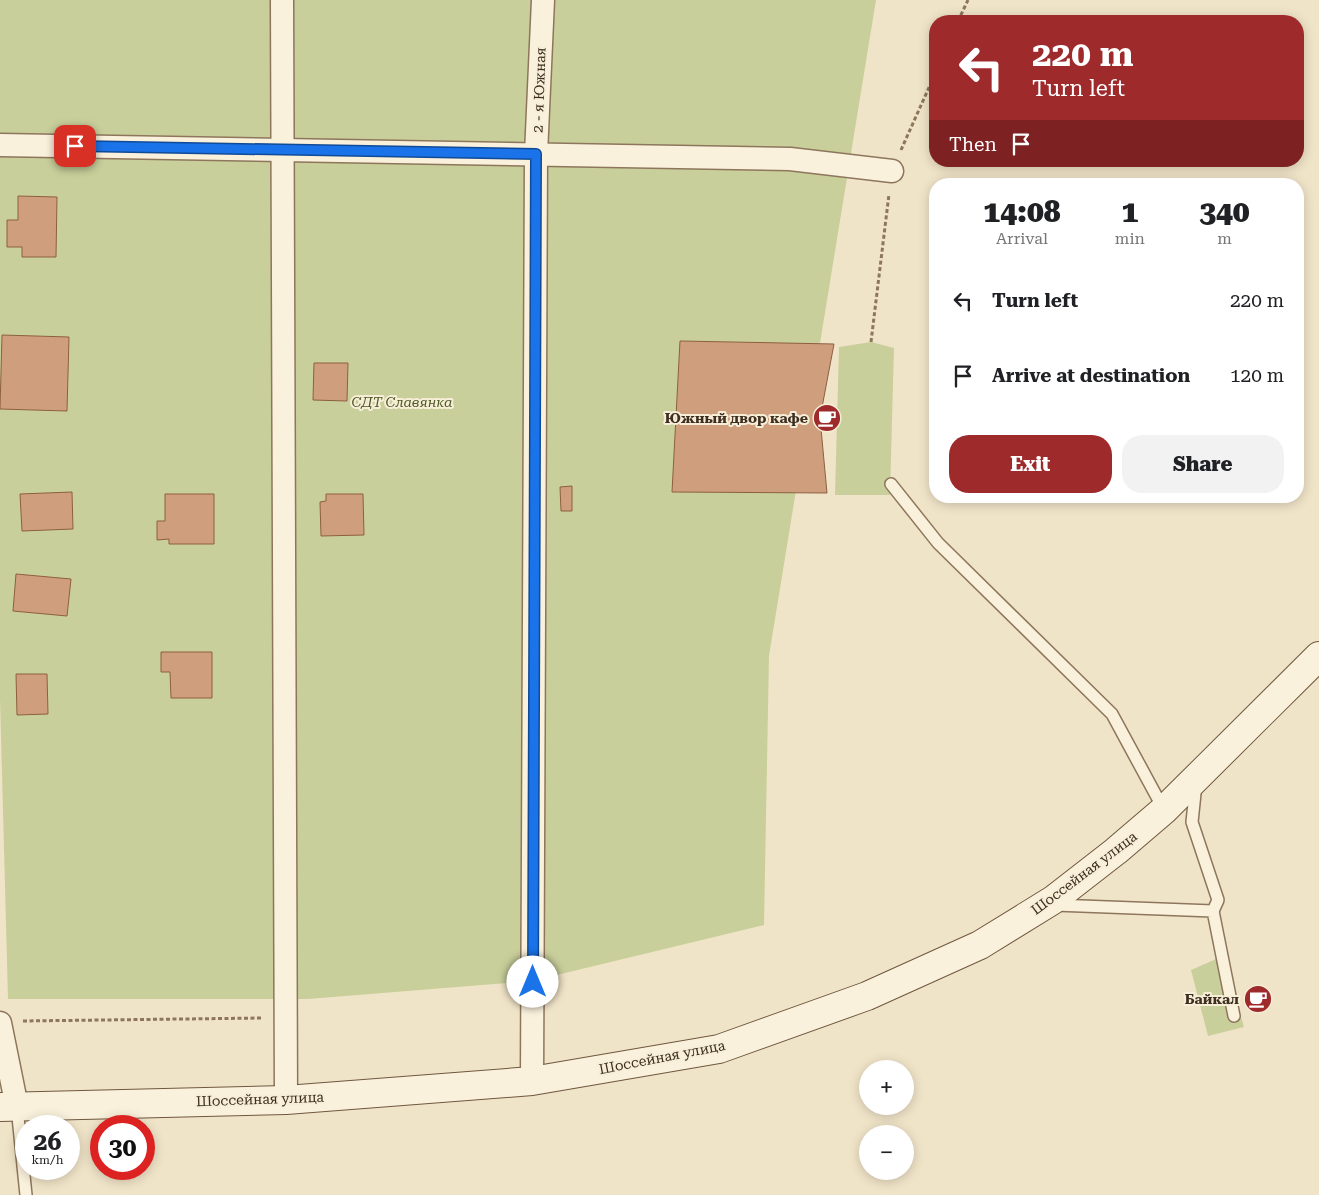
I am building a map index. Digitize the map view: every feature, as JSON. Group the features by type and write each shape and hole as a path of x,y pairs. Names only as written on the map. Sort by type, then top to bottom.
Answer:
{"main road":[{"name":"Шоссейная улица","path":"8,1107 286,1100 532,1080 719,1049 867,996 980,946 1045,904 1116,851 1164,810 1319,656"}],"street":[{"path":"282,0 284,1018 286,1100"},
{"name":"2 - я Южная","path":"532,1080 536,154 543,0"},
{"path":"0,145 790,159 892,171"},
{"path":"8,1107 10,1022"}],"lane":[{"path":"891,484 938,543 1112,714 1164,810"},
{"path":"1197,778 1192,822 1218,900 1213,911 1234,1016"},
{"path":"1045,904 1213,911"},
{"path":"8,1107 26,1195"}],"path":[{"path":"961,15 968,0"},
{"path":"871,342 892,171 929,88"},
{"path":"10,1022 284,1018"}],"green space":[{"name":"СДТ Славянка","path":"0,0 876,0 769,656 764,925 532,981 308,999 8,999 0,699"},
{"path":"871,342 894,348 890,495 835,495 839,347"},
{"path":"1223,956 1244,1027 1208,1036 1191,970"}],"building":[{"path":"18,196 57,197 56,257 22,257 22,247 7,247 7,220 18,220"},
{"path":"2,335 69,337 67,411 0,409"},
{"path":"680,341 834,344 820,418 827,493 672,492"},
{"path":"314,363 348,363 347,401 313,400"},
{"path":"572,486 572,511 561,511 560,487"},
{"path":"72,492 73,529 22,531 20,494"},
{"path":"165,494 214,494 214,544 169,544 169,539 157,540 157,521 165,521"},
{"path":"326,494 363,494 364,535 321,536 320,502 326,501"},
{"path":"16,574 71,579 67,616 13,611"},
{"path":"161,652 212,652 212,698 171,698 170,672 161,672"},
{"path":"16,674 47,674 48,714 17,715"}],"place":[{"name":"Южный двор кафе","path":"827,418"},
{"name":"Байкал","path":"1258,999"}],"route":[{"path":"75,146 536,154 533,982"}]}
